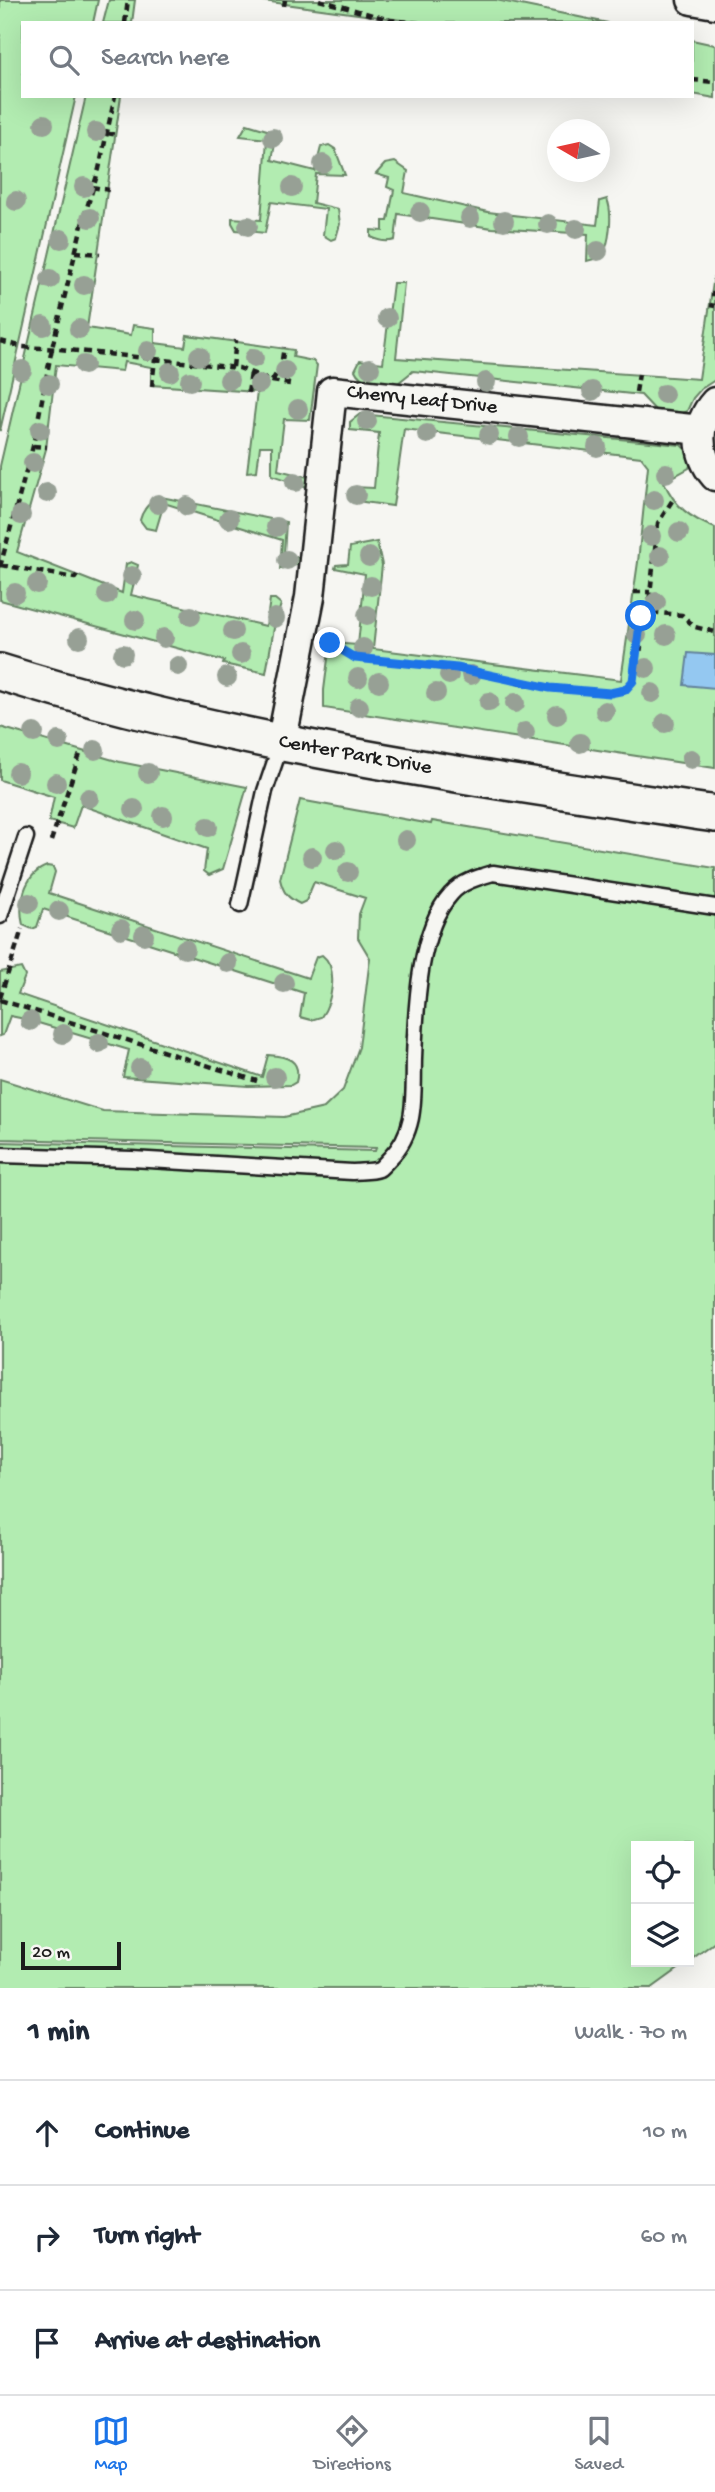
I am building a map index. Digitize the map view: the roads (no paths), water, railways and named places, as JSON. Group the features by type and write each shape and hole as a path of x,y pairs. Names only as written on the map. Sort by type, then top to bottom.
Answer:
{"street":[{"path":"692,0 715,4"},
{"name":"Cherry Leaf Drive","path":"281,744 310,597 332,391 701,430"},
{"path":"715,402 704,419 701,430 703,456 715,476"},
{"name":"Center Park Drive","path":"0,672 177,720 281,744 397,765 715,814"}],"lane":[{"path":"240,905 265,791 281,744"},
{"path":"0,916 26,837"},
{"path":"0,1155 132,1159 352,1172 378,1169 398,1150 411,1126 420,983 438,910 453,891 476,877 493,873 715,907"}],"water":[{"path":"688,653 715,655 715,688 684,685"}]}
